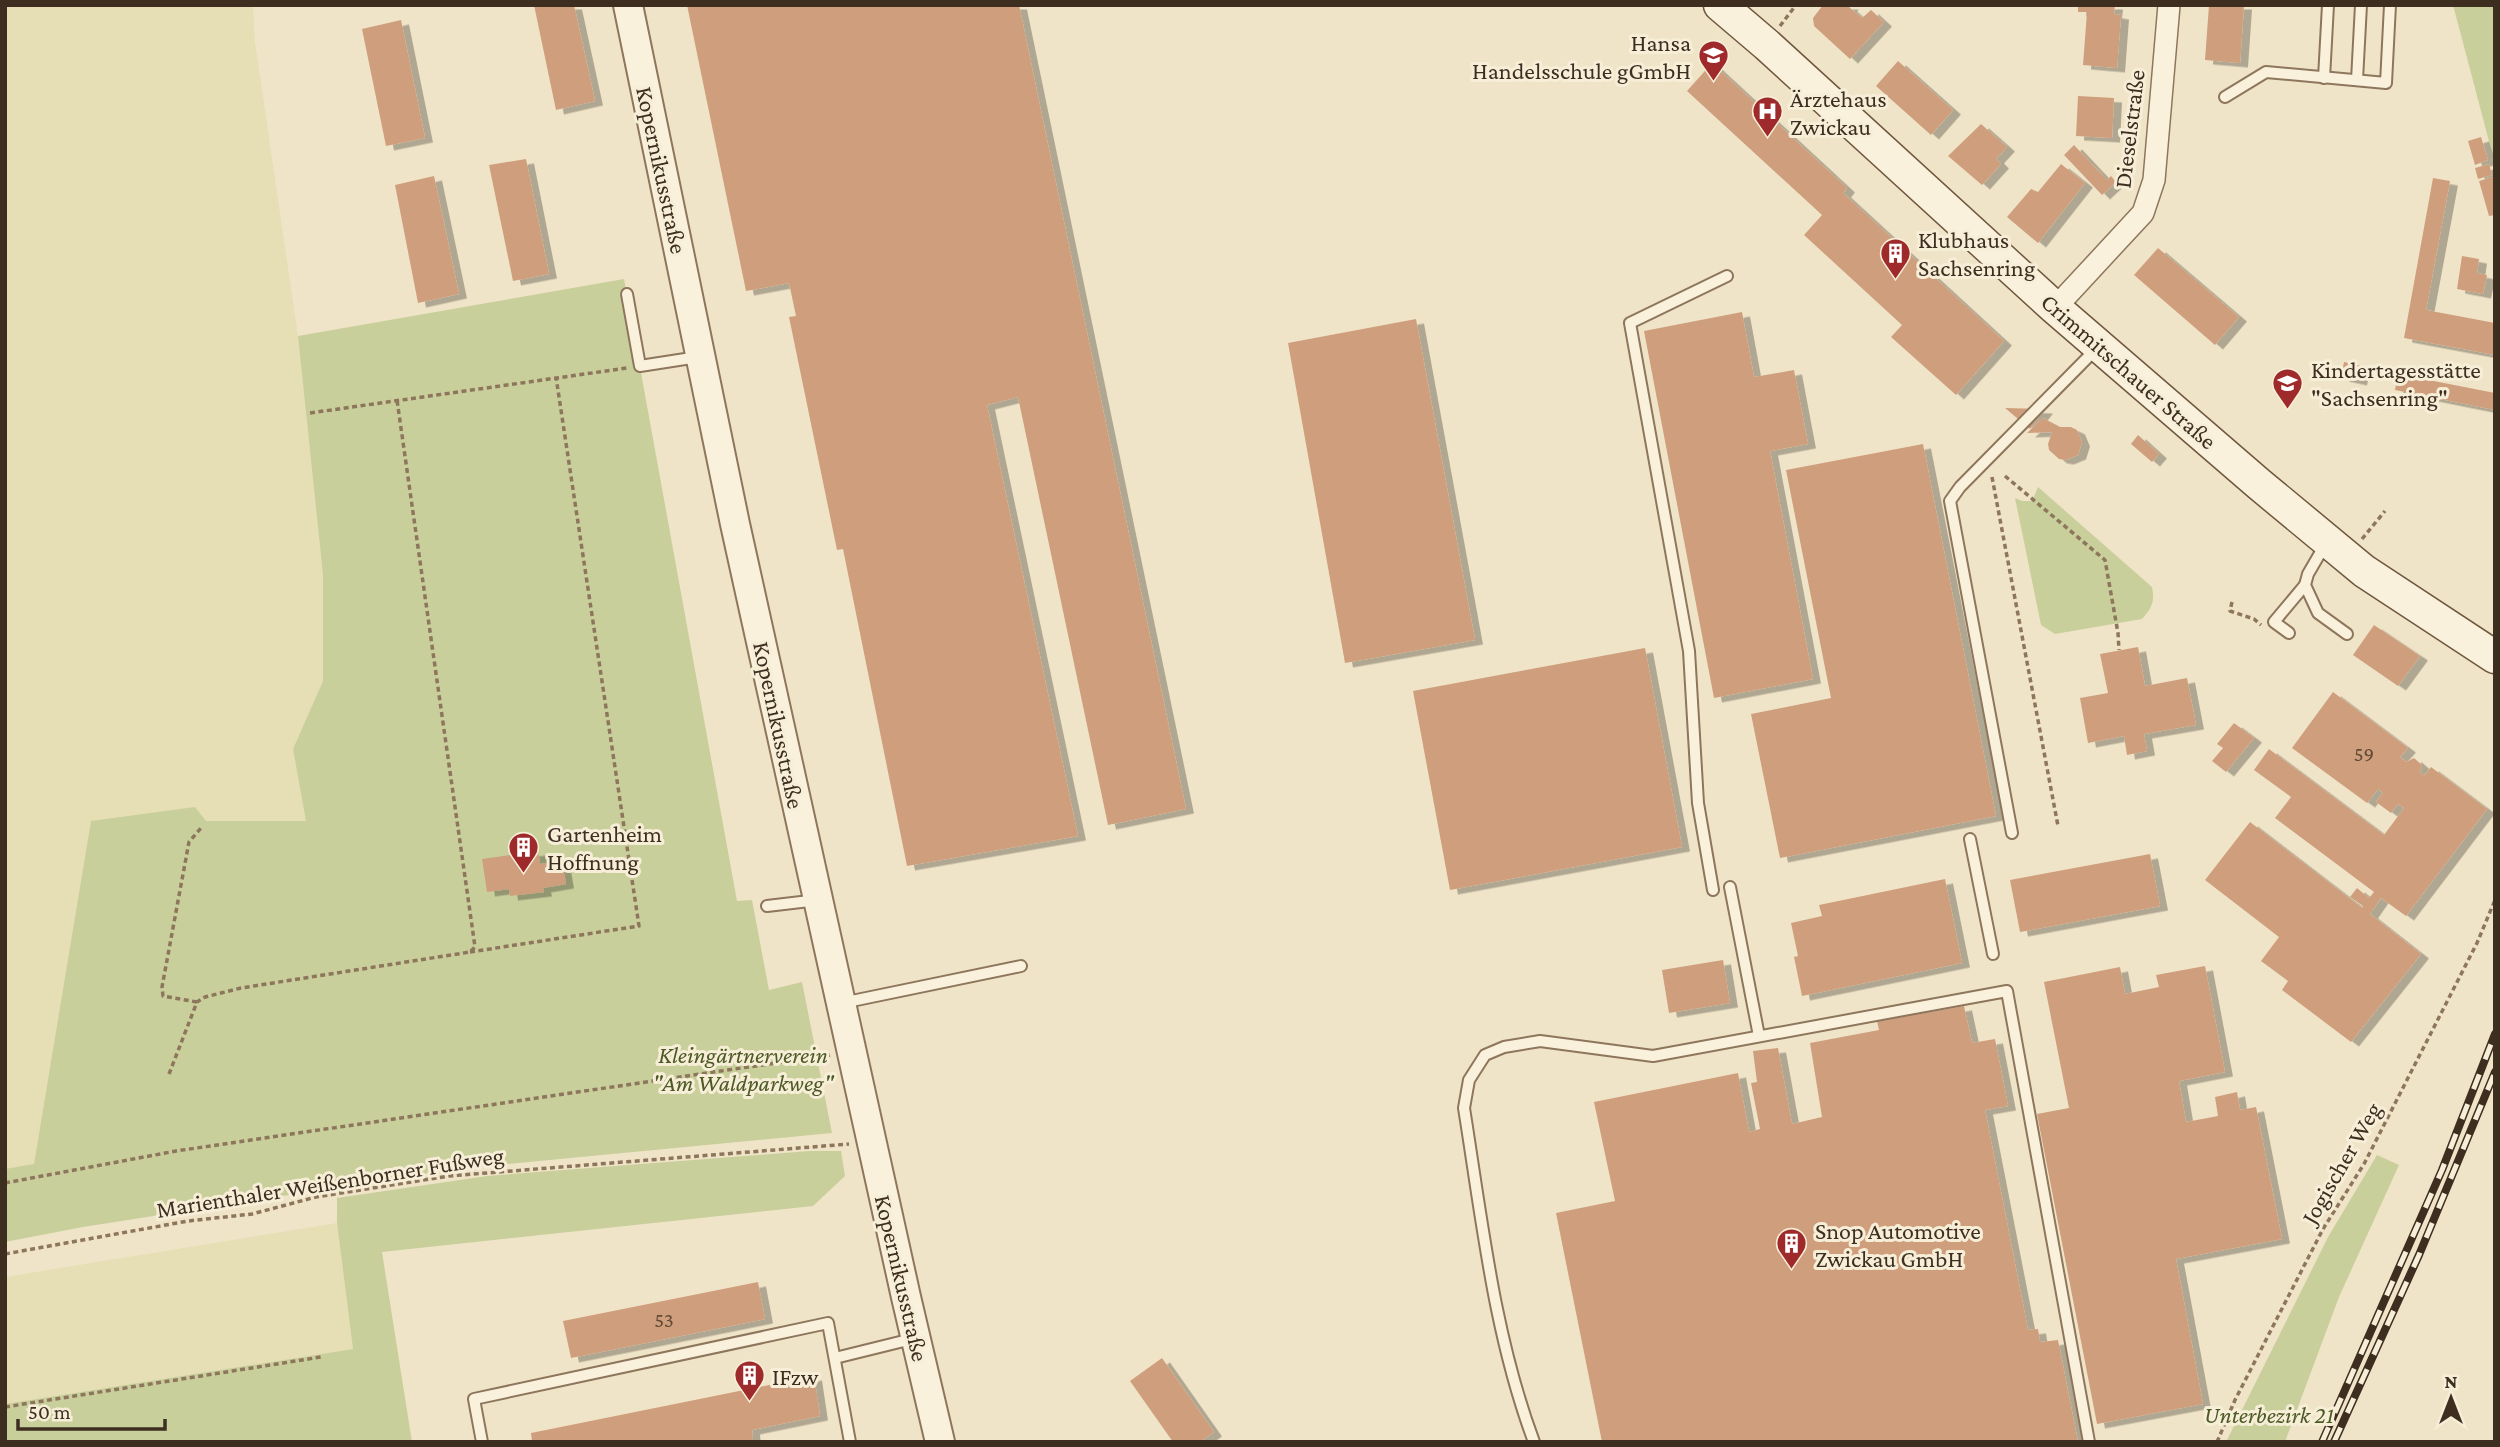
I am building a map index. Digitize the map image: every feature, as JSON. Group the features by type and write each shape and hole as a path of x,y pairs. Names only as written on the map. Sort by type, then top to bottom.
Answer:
{"main road":[{"name":"Crimmitschauer Straße","path":"1720,5 2055,308 2327,540 2364,570 2495,657"}],"street":[{"name":"Kopernikusstraße","path":"628,5 735,524 940,1442"},
{"name":"Dieselstraße","path":"2055,308 2143,213 2154,180 2169,5"}],"lane":[{"path":"2325,78 2328,5"},
{"path":"2357,80 2361,5"},
{"path":"2225,97 2266,72 2386,83 2390,5"},
{"path":"1713,890 1698,803 1689,651 1630,323 1727,276"},
{"path":"627,294 640,366 701,356"},
{"path":"2012,832 1950,501 1960,487 2099,346"},
{"path":"2289,633 2274,622 2305,585 2308,573 2327,540"},
{"path":"2305,585 2318,612 2347,634"},
{"path":"1970,839 1993,954"},
{"path":"1730,887 1759,1036"},
{"path":"767,906 818,900"},
{"path":"842,1003 1021,966"},
{"path":"1534,1442 1517,1396 1490,1277 1464,1108 1469,1080 1485,1055 1504,1047 1539,1041 1653,1056 2007,991 2089,1442"},
{"path":"482,1442 474,1399 828,1323 850,1442"},
{"path":"835,1359 916,1339"}],"path":[{"path":"310,413 640,366"},
{"path":"169,1074 197,1002 205,997 241,988 639,926 556,377"},
{"path":"397,400 475,938 475,947 470,952"},
{"path":"1988,459 2058,826"},
{"path":"2006,477 2105,560 2119,650"},
{"path":"2365,537 2385,511"},
{"path":"2232,602 2230,611 2254,620 2263,627"},
{"path":"197,1002 163,996 162,987 189,842 201,828"},
{"name":"Jogischer Weg","path":"2217,1442 2235,1400 2323,1229 2364,1164 2477,943 2495,900"},
{"path":"5,1183 176,1151 852,1051"},
{"name":"Marienthaler Weißenborner Fußweg","path":"5,1254 188,1221 252,1214 316,1197 449,1176 872,1141"},
{"path":"5,1407 321,1357"}],"shaded area":[{"path":"5,5 253,5 255,42 298,336 323,575 323,681 293,749 307,822 91,822 34,1165 5,1169"},
{"path":"337,1223 353,1349 5,1404 5,1277"}],"green space":[{"path":"2453,5 2495,5 2495,164"},
{"name":"Kleingärtnerverein \"Am Waldparkweg\"","path":"624,279 737,901 752,900 769,990 802,982 832,1133 456,1169 83,1227 5,1242 5,1169 34,1164 91,821 195,807 206,821 306,821 293,749 323,681 323,575 298,336"},
{"path":"2038,487 2152,587 2152,604 2142,619 2055,634 2041,625 2015,498 2032,501"},
{"path":"809,1151 841,1151 845,1176 813,1206 382,1252 412,1442 5,1442 5,1404 353,1349 337,1223 337,1198 487,1176"},
{"name":"Unterbezirk 21","path":"2377,1155 2399,1165 2339,1297 2285,1442 2226,1442 2328,1237"}],"building":[{"path":"534,5 574,5 595,101 556,110"},
{"path":"687,5 1019,5 1186,809 1108,825 1018,397 987,405 1078,836 907,866 843,549 837,550 789,317 796,316 789,283 746,291"},
{"path":"1823,5 1851,5 1849,7 1862,18 1871,10 1884,22 1850,59 1814,26 1813,18"},
{"path":"2078,5 2115,5 2114,14 2121,15 2117,68 2083,65 2087,12 2078,12"},
{"path":"2209,5 2244,5 2240,63 2205,60"},
{"path":"401,20 425,138 386,146 362,29"},
{"path":"1898,61 1953,110 1931,135 1876,86"},
{"path":"1712,63 1847,188 1843,193 2004,341 1956,395 1891,337 1902,325 1804,235 1822,215 1687,91"},
{"path":"2078,96 2114,98 2112,138 2076,136"},
{"path":"1981,124 2007,147 1996,159 2001,164 1982,185 1948,156"},
{"path":"2481,137 2488,160 2475,165 2468,141"},
{"path":"2074,145 2107,180 2111,176 2116,182 2102,195 2064,155"},
{"path":"526,159 549,274 513,281 489,165"},
{"path":"2061,164 2085,183 2038,243 2007,217 2031,189 2038,192"},
{"path":"2489,164 2492,175 2478,179 2475,168"},
{"path":"434,176 459,294 418,303 395,185"},
{"path":"2493,177 2495,215 2489,216 2479,181"},
{"path":"2433,178 2450,181 2426,310 2495,323 2495,355 2404,338"},
{"path":"2158,248 2239,317 2215,345 2134,275"},
{"path":"2462,256 2479,259 2477,273 2487,275 2483,294 2457,289"},
{"path":"1742,312 1754,377 1794,370 1808,444 1770,451 1813,679 1714,698 1644,331"},
{"path":"1416,319 1475,640 1345,663 1288,343"},
{"path":"2344,362 2362,366 2359,381 2341,377"},
{"path":"2398,374 2495,393 2495,410 2395,390"},
{"path":"2005,408 2045,409 2030,429"},
{"path":"2043,418 2060,427 2077,430 2082,442 2078,455 2066,460 2059,459 2049,450 2052,432 2027,433"},
{"path":"2138,435 2159,454 2152,462 2131,444"},
{"path":"1923,444 1996,816 1780,858 1751,714 1831,698 1786,470"},
{"path":"2374,625 2420,656 2398,686 2353,655"},
{"path":"2138,647 2145,686 2187,678 2196,725 2144,734 2147,751 2127,755 2124,736 2088,743 2080,698 2108,693 2100,654"},
{"path":"1645,648 1682,847 1450,890 1413,691"},
{"path":"2333,692 2408,748 2400,757 2406,762 2414,758 2422,765 2420,772 2424,776 2431,767 2487,809 2406,916 2381,898 2370,914 2421,954 2351,1042 2282,990 2288,981 2261,961 2279,937 2205,880 2250,822 2362,908 2363,906 2350,897 2357,888 2369,898 2374,892 2275,818 2291,797 2254,770 2269,749 2384,835 2404,808 2398,804 2391,813 2376,802 2383,793 2378,789 2367,803 2292,748"},
{"path":"2234,723 2254,738 2226,772 2212,761 2223,748 2217,744"},
{"name":"Gartenheim Hoffnung","path":"538,851 540,864 562,861 566,884 543,888 544,892 510,896 509,889 487,892 482,859"},
{"path":"2150,854 2160,906 2020,932 2010,880"},
{"path":"1945,879 1962,963 1802,996 1791,923 1822,916 1819,905"},
{"path":"1723,960 1730,1003 1669,1013 1662,970"},
{"path":"2205,966 2225,1072 2179,1081 2186,1122 2218,1116 2215,1097 2237,1092 2240,1110 2256,1107 2282,1239 2176,1259 2203,1404 2097,1424 2037,1114 2069,1108 2044,982 2120,967 2125,994 2159,987 2156,975"},
{"name":"Snop Automotive Zwickau GmbH","path":"1964,1006 1972,1043 1995,1039 2008,1106 1985,1110 2028,1330 2038,1329 2040,1342 2058,1340 2078,1442 1602,1442 1556,1213 1615,1201 1594,1102 1738,1073 1749,1132 1760,1129 1751,1083 1757,1082 1753,1051 1778,1048 1792,1124 1822,1117 1810,1043 1879,1030 1877,1021"},
{"name":"IFzw","path":"758,1282 765,1319 571,1358 563,1321"},
{"path":"1162,1358 1214,1432 1200,1442 1173,1442 1130,1381"},
{"name":"IFzw","path":"814,1376 820,1416 752,1430 753,1442 532,1442 531,1433"}],"railway":[{"path":"2322,1442 2442,1170 2495,1034"},
{"path":"2334,1442 2419,1255 2495,1072"}],"place":[{"name":"Hansa Handelsschule gGmbH","path":"1714,83"},
{"name":"Ärztehaus Zwickau","path":"1767,139"},
{"name":"Klubhaus Sachsenring","path":"1895,280"},
{"name":"Kindertagesstätte \"Sachsenring\"","path":"2288,410"},
{"name":"Gartenheim Hoffnung","path":"524,874"},
{"name":"Snop Automotive Zwickau GmbH","path":"1792,1271"},
{"name":"IFzw","path":"749,1403"}]}
